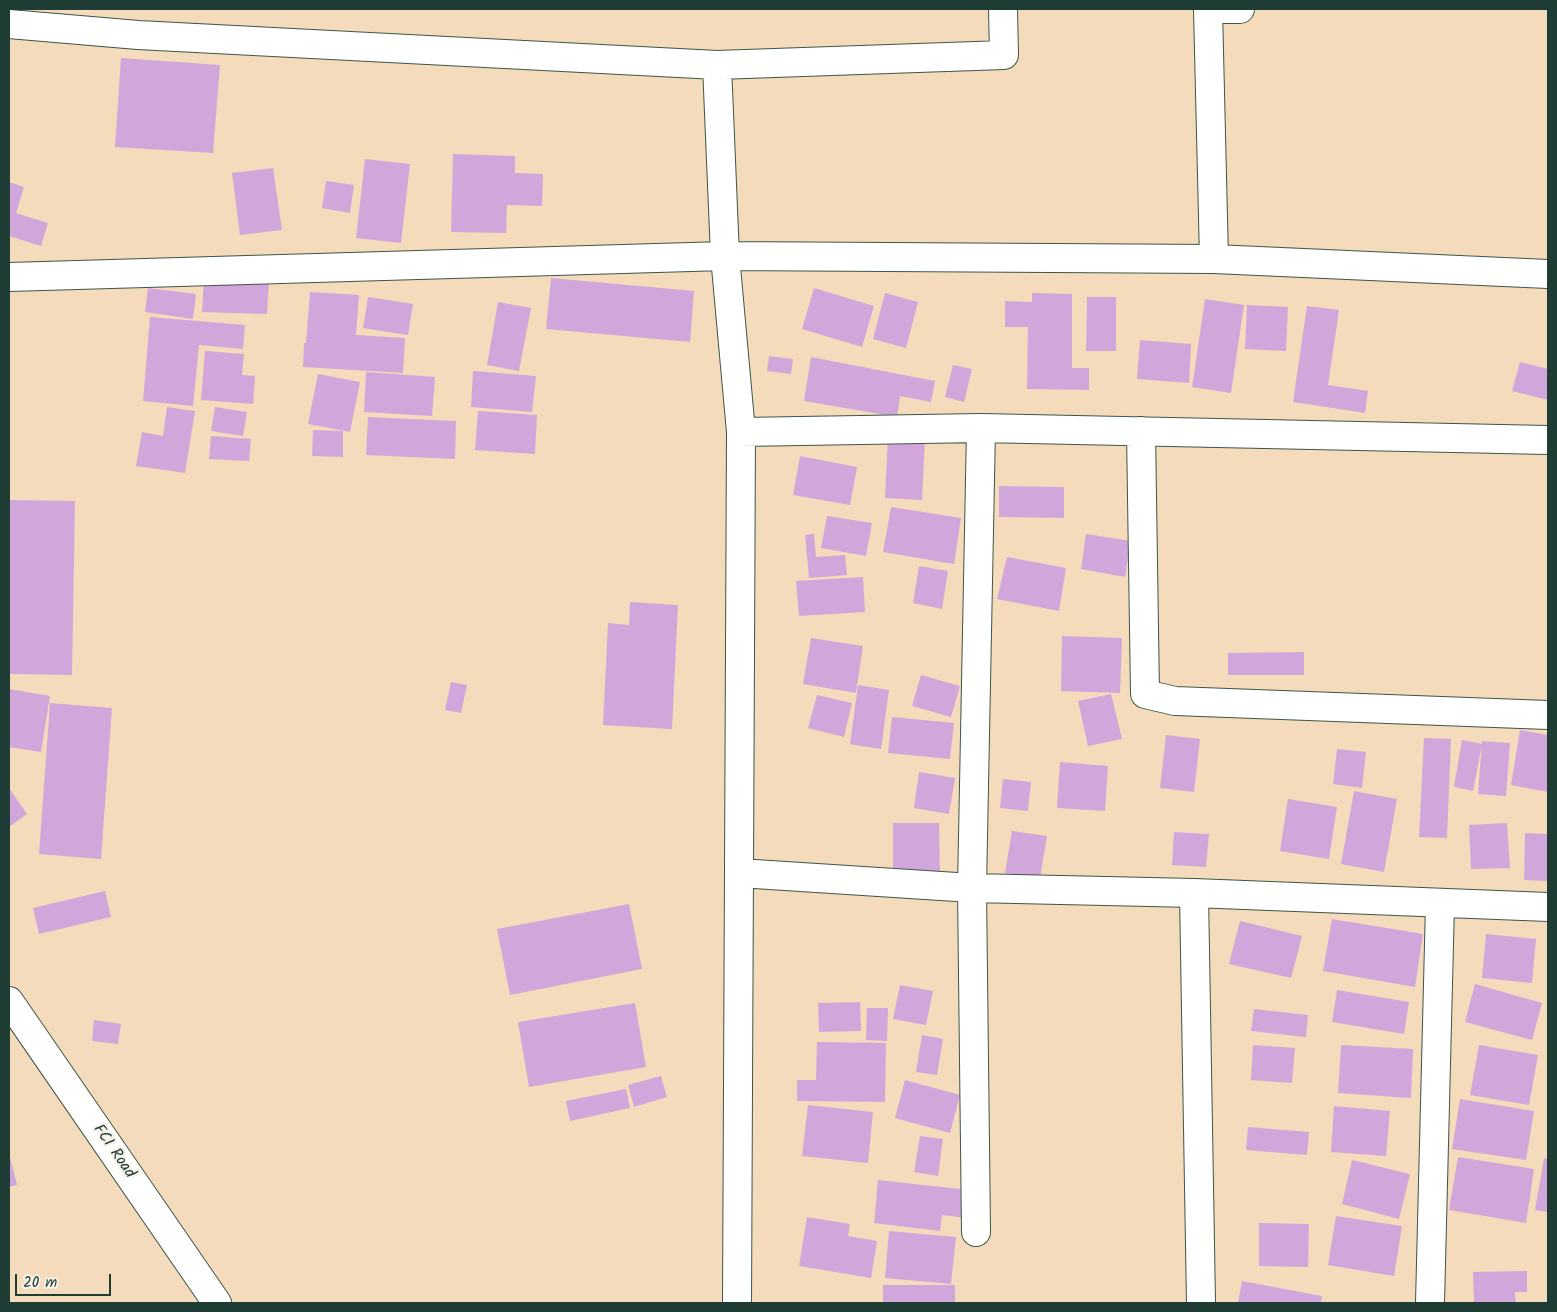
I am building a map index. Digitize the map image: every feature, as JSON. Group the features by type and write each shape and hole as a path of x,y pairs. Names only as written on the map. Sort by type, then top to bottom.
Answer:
{"street":[{"path":"9,24 138,35 717,65 1004,55 1003,9"},
{"path":"1214,258 1208,9 1240,9"},
{"path":"717,65 725,256 741,432 737,1303"},
{"path":"9,277 725,256 1214,258 1548,274"},
{"path":"741,432 981,428 1548,440"},
{"path":"976,1232 972,888 981,428"},
{"path":"1140,431 1145,694 1175,700 1548,715"},
{"path":"739,874 972,888 1194,893 1548,907"},
{"path":"1194,893 1201,1303"},
{"path":"1430,1303 1440,904"},
{"name":"FCI Road","path":"9,1001 217,1303"}],"building":[{"path":"121,58 220,65 213,153 115,147"},
{"path":"453,154 515,156 515,173 543,174 542,206 507,205 506,233 451,232"},
{"path":"365,159 410,164 401,243 356,238"},
{"path":"273,168 282,230 240,235 232,173"},
{"path":"326,181 354,185 350,213 322,208"},
{"path":"9,182 24,187 16,213 48,223 41,246 9,236"},
{"path":"204,277 269,279 267,314 202,312"},
{"path":"551,278 694,291 690,342 546,329"},
{"path":"148,288 196,294 193,319 145,312"},
{"path":"814,288 874,306 862,347 802,329"},
{"path":"310,292 359,295 356,335 405,338 403,373 303,367"},
{"path":"885,293 918,302 906,348 873,339"},
{"path":"1032,293 1072,294 1072,368 1089,368 1089,390 1027,389 1028,327 1005,327 1005,301 1032,302"},
{"path":"368,297 413,304 408,335 363,328"},
{"path":"1087,297 1116,297 1116,351 1086,351"},
{"path":"1205,299 1244,305 1231,393 1192,387"},
{"path":"498,302 531,308 519,371 487,365"},
{"path":"1247,305 1288,307 1286,351 1245,349"},
{"path":"1307,306 1339,310 1328,385 1368,391 1365,413 1293,402"},
{"path":"150,317 245,325 243,349 199,345 193,406 143,401"},
{"path":"1140,340 1191,344 1189,383 1137,379"},
{"path":"205,351 244,354 242,375 255,376 253,404 201,400"},
{"path":"769,356 793,359 791,374 767,371"},
{"path":"811,357 935,381 931,402 900,396 897,417 804,401"},
{"path":"1520,362 1548,369 1548,400 1512,391"},
{"path":"953,365 972,369 964,402 945,397"},
{"path":"473,371 536,376 532,412 471,407"},
{"path":"366,372 435,377 432,416 364,412"},
{"path":"318,374 360,382 350,432 308,424"},
{"path":"167,407 195,411 185,473 136,466 142,432 163,436"},
{"path":"215,407 247,412 243,436 211,431"},
{"path":"478,411 537,415 535,454 475,450"},
{"path":"368,417 456,421 455,459 366,455"},
{"path":"313,430 343,431 343,457 312,456"},
{"path":"211,436 251,439 249,461 209,459"},
{"path":"888,436 925,438 922,500 885,498"},
{"path":"800,456 857,467 850,505 793,495"},
{"path":"999,486 1064,487 1064,518 999,517"},
{"path":"9,500 75,501 72,675 9,674"},
{"path":"891,507 961,518 954,564 883,552"},
{"path":"827,516 872,523 866,556 821,548"},
{"path":"814,534 816,557 845,555 847,575 809,578 805,535"},
{"path":"1086,534 1131,541 1125,577 1081,569"},
{"path":"1007,557 1066,568 1059,611 997,599"},
{"path":"919,566 948,571 942,609 913,603"},
{"path":"863,577 865,612 799,616 796,581"},
{"path":"630,602 678,605 672,729 603,725 608,623 629,625"},
{"path":"1062,636 1122,638 1120,693 1061,691"},
{"path":"811,638 863,646 856,693 803,684"},
{"path":"1304,652 1304,675 1228,675 1228,653"},
{"path":"921,675 960,686 951,717 912,706"},
{"path":"451,682 467,685 461,713 445,710"},
{"path":"858,685 889,690 881,749 850,744"},
{"path":"9,689 50,696 41,752 9,747"},
{"path":"1111,694 1122,739 1088,746 1078,701"},
{"path":"817,695 852,703 844,737 808,728"},
{"path":"50,703 112,708 101,859 39,854"},
{"path":"892,717 954,723 950,759 888,753"},
{"path":"1520,730 1548,735 1548,792 1511,785"},
{"path":"1166,735 1200,739 1194,792 1160,788"},
{"path":"1424,738 1451,739 1447,838 1419,837"},
{"path":"1462,740 1482,744 1473,791 1454,787"},
{"path":"1482,741 1510,743 1506,796 1478,794"},
{"path":"1337,749 1366,752 1362,788 1333,784"},
{"path":"1060,762 1108,766 1105,811 1057,808"},
{"path":"919,772 955,778 949,814 914,808"},
{"path":"1003,779 1031,782 1028,811 1000,808"},
{"path":"9,788 27,814 9,827"},
{"path":"1354,791 1397,799 1384,872 1341,864"},
{"path":"1288,799 1337,807 1329,859 1280,851"},
{"path":"893,823 939,823 940,874 893,874"},
{"path":"1507,823 1510,868 1471,869 1469,825"},
{"path":"1012,831 1047,836 1040,878 1005,873"},
{"path":"1174,832 1209,834 1206,867 1172,865"},
{"path":"1525,833 1548,834 1548,881 1524,880"},
{"path":"105,891 111,917 39,934 33,908"},
{"path":"629,904 642,969 510,995 497,929"},
{"path":"1332,919 1423,934 1415,987 1323,971"},
{"path":"1240,921 1302,936 1291,978 1229,964"},
{"path":"1486,934 1536,939 1532,983 1482,978"},
{"path":"1475,984 1542,1003 1532,1040 1465,1022"},
{"path":"900,985 933,991 926,1025 893,1019"},
{"path":"1337,990 1409,1002 1404,1034 1332,1022"},
{"path":"860,1002 861,1031 819,1032 818,1003"},
{"path":"635,1003 646,1067 529,1087 518,1022"},
{"path":"867,1008 888,1008 887,1041 866,1040"},
{"path":"1254,1009 1308,1015 1306,1037 1251,1031"},
{"path":"94,1020 121,1024 118,1044 92,1041"},
{"path":"922,1035 943,1039 937,1075 916,1072"},
{"path":"817,1042 886,1043 885,1102 797,1101 797,1080 816,1080"},
{"path":"1253,1045 1295,1048 1292,1083 1251,1080"},
{"path":"1341,1045 1413,1049 1411,1098 1338,1093"},
{"path":"1479,1045 1538,1055 1529,1105 1470,1095"},
{"path":"661,1076 667,1097 634,1107 628,1085"},
{"path":"905,1080 960,1095 950,1133 895,1118"},
{"path":"626,1089 630,1108 570,1121 566,1101"},
{"path":"1460,1099 1534,1111 1526,1160 1452,1149"},
{"path":"808,1105 873,1112 868,1163 802,1156"},
{"path":"1334,1106 1390,1111 1386,1156 1331,1152"},
{"path":"1248,1127 1309,1132 1307,1155 1246,1150"},
{"path":"920,1136 943,1139 938,1176 914,1172"},
{"path":"9,1153 17,1185 9,1187"},
{"path":"1458,1157 1534,1169 1526,1223 1449,1210"},
{"path":"1544,1158 1548,1159 1548,1212 1535,1210"},
{"path":"1352,1160 1410,1174 1399,1219 1342,1204"},
{"path":"878,1180 969,1190 966,1218 942,1215 940,1231 874,1223"},
{"path":"1336,1216 1402,1226 1394,1276 1328,1265"},
{"path":"807,1217 850,1224 848,1236 877,1241 871,1278 799,1266"},
{"path":"1259,1223 1309,1224 1308,1267 1259,1266"},
{"path":"889,1231 956,1237 951,1284 885,1278"},
{"path":"1527,1271 1527,1292 1515,1292 1516,1303 1474,1303 1473,1272"},
{"path":"1242,1281 1322,1296 1321,1303 1238,1303"},
{"path":"883,1285 955,1285 955,1303 883,1303"}]}
